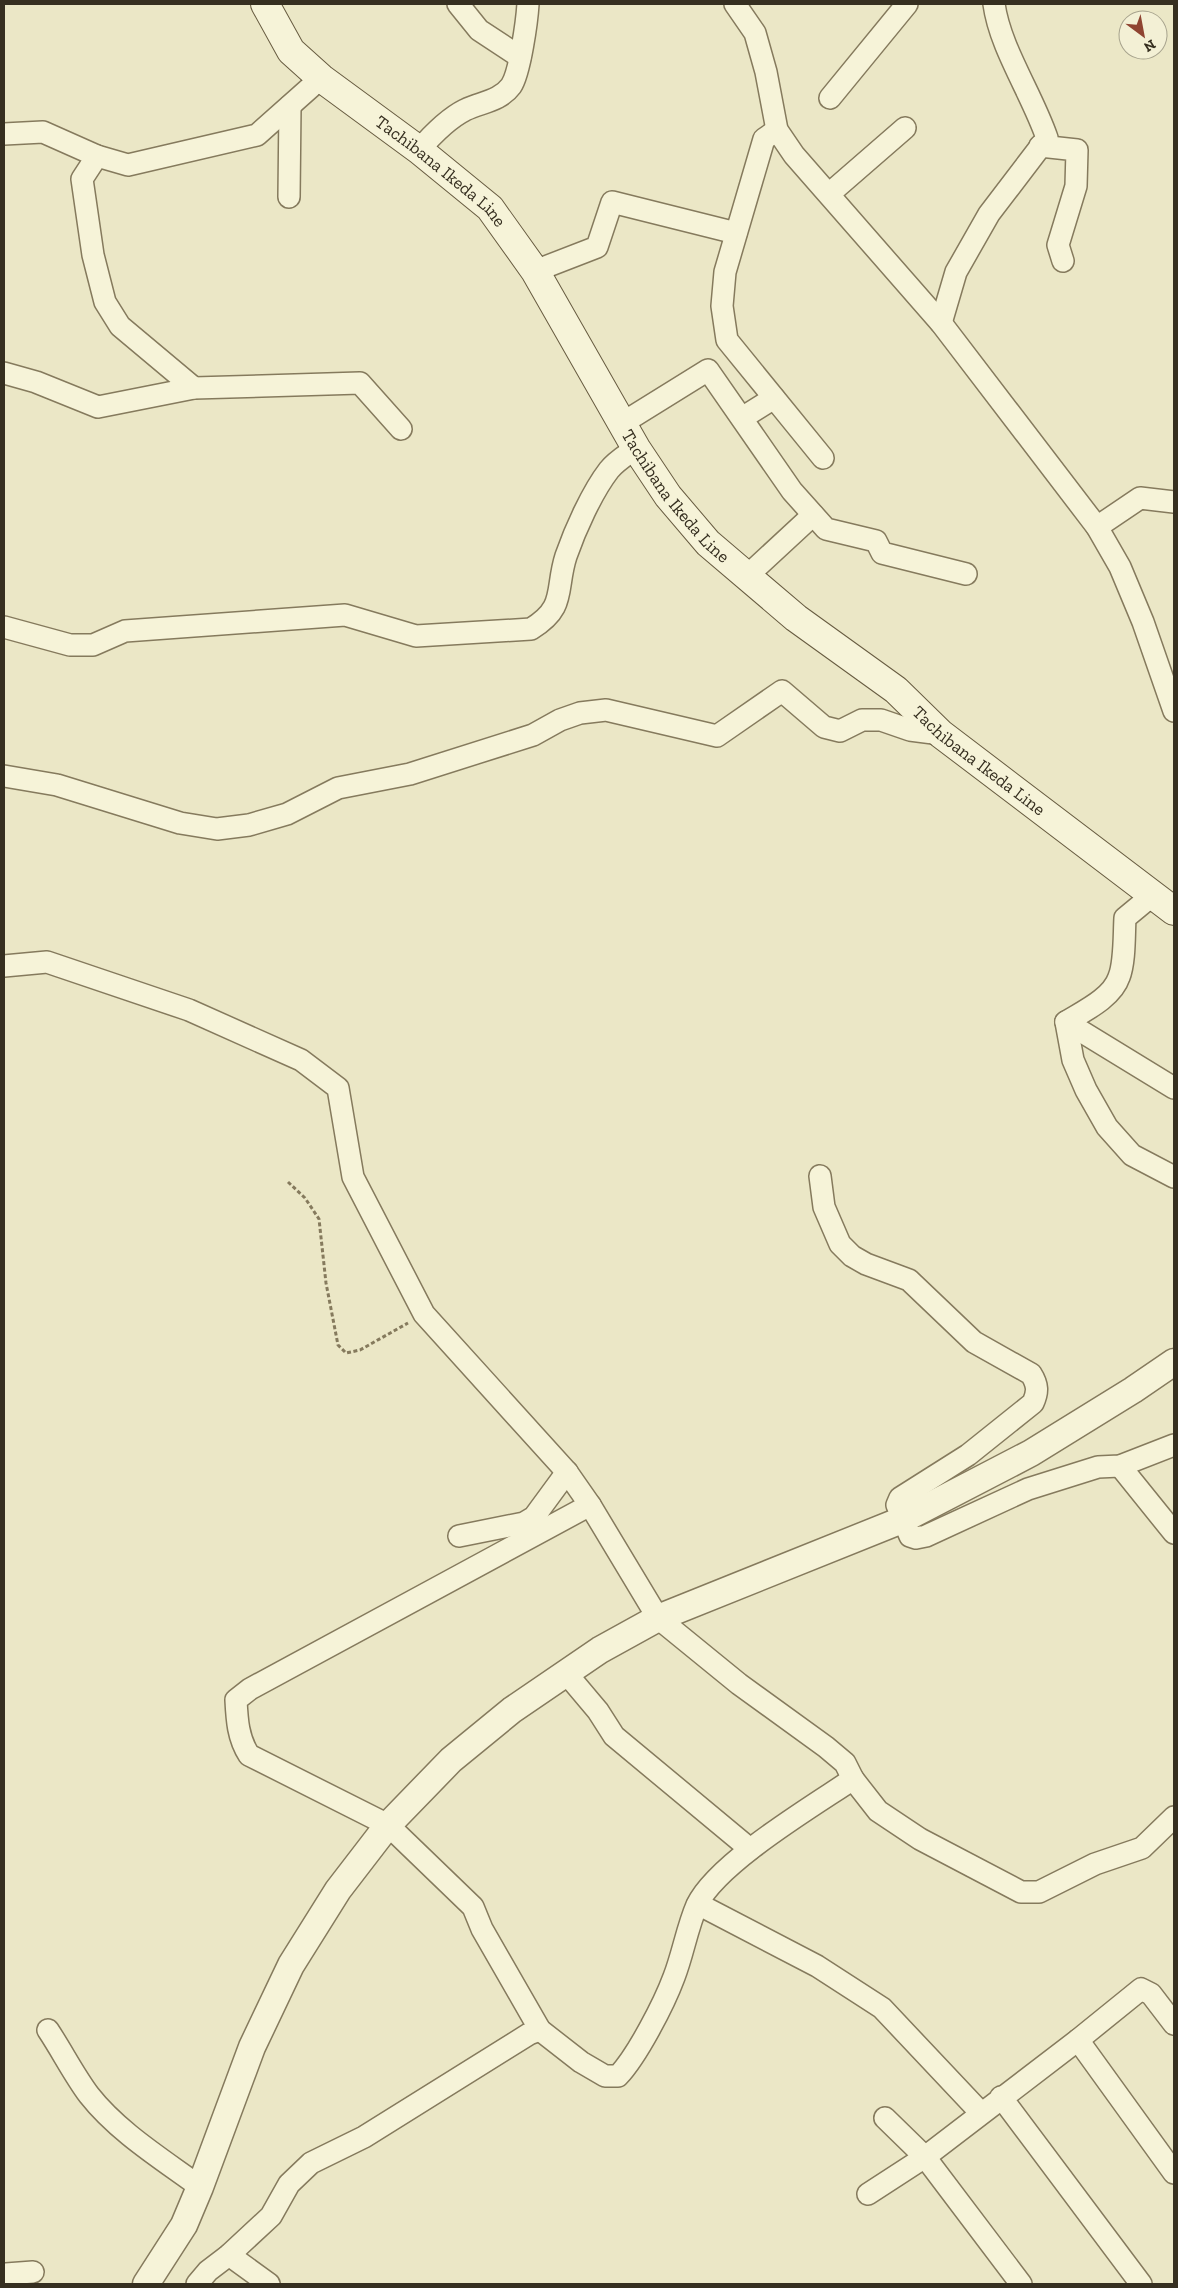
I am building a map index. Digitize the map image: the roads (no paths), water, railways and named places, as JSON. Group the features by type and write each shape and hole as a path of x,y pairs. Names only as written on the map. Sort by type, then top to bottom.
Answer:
{"main road":[{"name":"Tachibana Ikeda Line","path":"265,4 291,51 321,78 419,150 490,208 535,271 636,448 668,496 708,543 796,618 896,690 940,734 1164,903"}],"street":[{"path":"458,4 479,30 520,57"},
{"path":"419,150 440,128 464,110 499,98 512,84 527,30 528,4"},
{"path":"735,4 755,33 766,72 776,130 794,155 941,323 1097,527 1120,567 1143,622 1174,711"},
{"path":"830,98 907,4"},
{"path":"941,323 956,272 989,214 1047,138 1039,115 996,21 994,4"},
{"path":"4,134 43,132 97,156 128,165 257,135 321,78"},
{"path":"289,197 290,106"},
{"path":"829,194 905,128"},
{"path":"776,130 764,139 724,272 722,306 727,340 823,458"},
{"path":"1040,146 1077,150 1076,186 1058,245 1063,261"},
{"path":"97,156 82,179 93,255 105,302 120,326 194,388"},
{"path":"535,271 597,247 612,202 736,233"},
{"path":"621,424 708,370 792,491 826,530 876,541 882,553 966,574"},
{"path":"4,373 36,382 98,407 194,388 360,383 401,429"},
{"path":"742,418 774,398"},
{"path":"4,628 70,645 93,645 125,631 345,615 416,636 531,629 544,621 555,609 566,556 586,509 610,469 636,448"},
{"path":"1097,527 1140,498 1174,502"},
{"path":"746,577 813,515"},
{"path":"4,776 57,785 180,823 217,829 249,825 287,814 338,788 410,774 533,734 560,720 580,713 606,710 717,736 782,691 824,726 832,729 840,731 862,720 881,720 910,730 940,734"},
{"path":"1066,1022 1094,1005 1114,986 1119,977 1125,918 1164,903"},
{"path":"4,966 47,962 189,1010 301,1060 338,1088 353,1177 424,1314 567,1472 590,1504 658,1618 739,1684 845,1763 853,1779 878,1811 920,1839 1021,1892 1039,1892 1095,1864 1142,1848 1174,1817"},
{"path":"1066,1022 1174,1088"},
{"path":"1066,1022 1073,1060 1086,1090 1107,1127 1132,1155 1174,1177"},
{"path":"820,1176 824,1207 840,1244 852,1256 866,1264 909,1280 974,1342 1031,1374 1037,1382 1037,1394 1033,1404 968,1455 900,1498 897,1505 910,1536 916,1538 1028,1489 1098,1467 1120,1466 1174,1445"},
{"path":"146,2284 184,2225 252,2047 291,1965 338,1890 388,1825 451,1760 512,1710 600,1650 658,1618 902,1520 1031,1453 1133,1390 1174,1362"},
{"path":"1120,1466 1174,1534"},
{"path":"459,1536 524,1523 534,1517 567,1472"},
{"path":"590,1504 250,1689 236,1700 237,1725 249,1756 388,1825 473,1907 482,1929 540,2030 605,2076 618,2076 626,2068 674,1978 698,1904 714,1882 750,1849 853,1779"},
{"path":"566,1673 614,1736 750,1849"},
{"path":"698,1904 817,1966 882,2008 981,2114"},
{"path":"868,2194 925,2157 1078,2040 1141,1989 1151,1994 1174,2024"},
{"path":"48,2030 89,2094 107,2114 147,2149 200,2186"},
{"path":"197,2284 208,2271 229,2255 271,2216 289,2184 311,2163 364,2137 529,2034 540,2030"},
{"path":"1078,2040 1167,2150 1174,2173"},
{"path":"1001,2097 1141,2284"},
{"path":"885,2118 925,2157 1021,2284"},
{"path":"229,2255 269,2284"},
{"path":"4,2277 6,2274 33,2272"}]}
